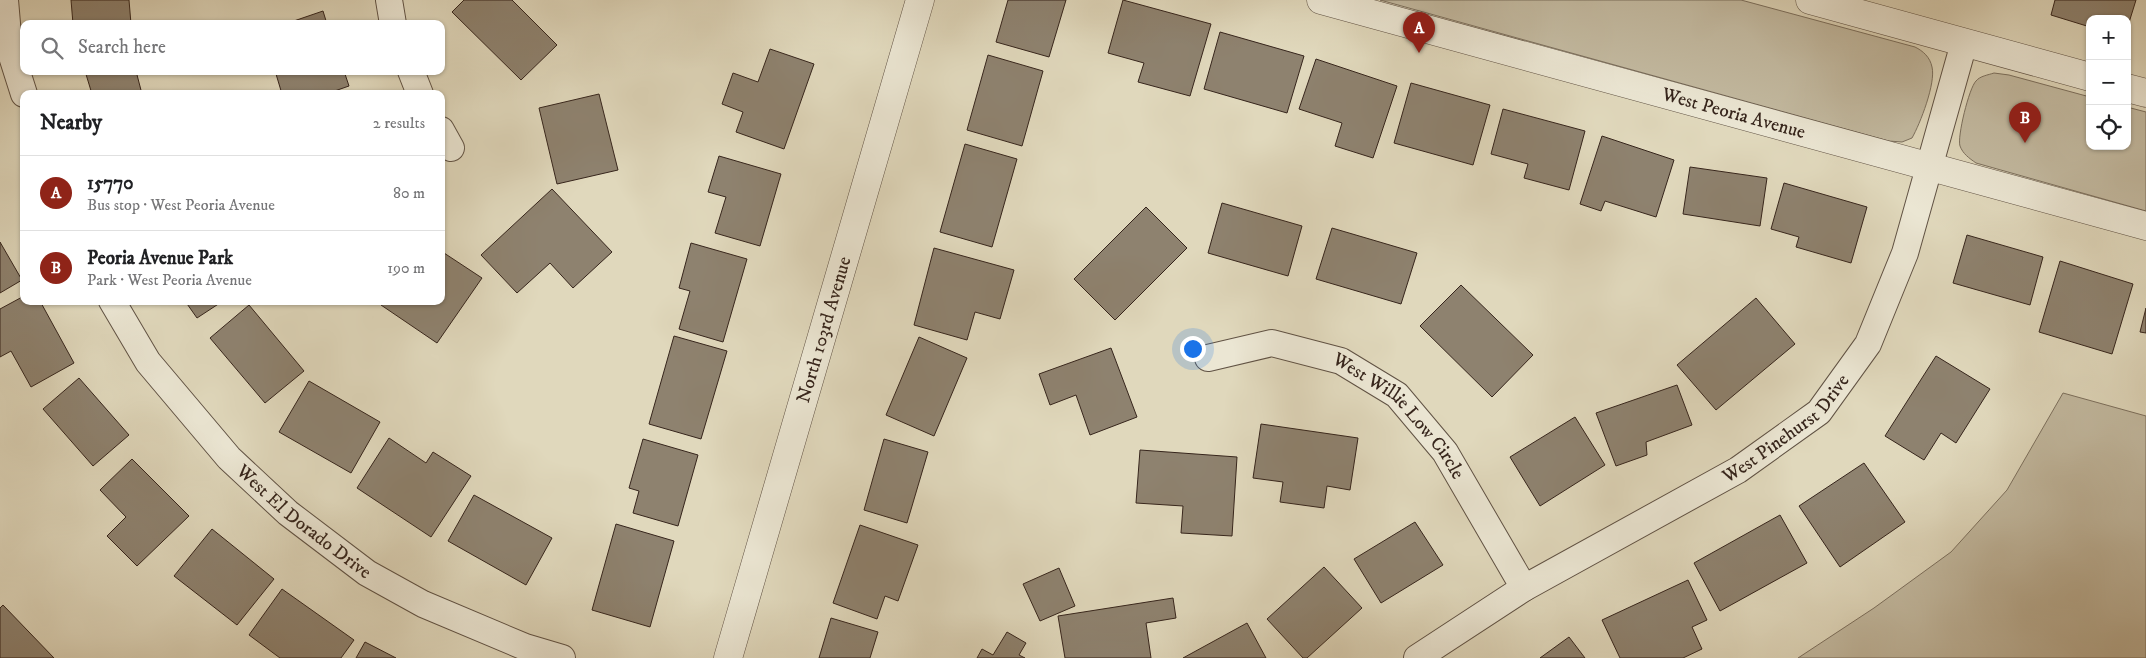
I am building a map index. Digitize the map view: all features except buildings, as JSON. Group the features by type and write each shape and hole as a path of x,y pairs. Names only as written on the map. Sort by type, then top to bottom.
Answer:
{"street":[{"path":"5,0 9,47 23,90"},
{"path":"389,0 392,20"},
{"name":"North 103rd Avenue","path":"728,658 920,0"},
{"name":"West Peoria Avenue","path":"1321,0 2146,226"},
{"path":"1810,0 2086,77"},
{"name":"West Pinehurst Drive","path":"1417,658 1524,588 1738,470 1819,412 1868,344 1904,253 1964,43"},
{"path":"412,75 418,90"},
{"path":"2131,89 2146,93"},
{"name":"West El Dorado Drive","path":"114,305 148,362 229,458 288,513 367,573 423,604 525,647 562,658"},
{"name":"West Willie Low Circle","path":"1208,358 1272,343 1341,361 1397,395 1446,452 1524,588"}],"shaded area":[{"path":"1380,0 1741,0 1915,47 1930,60 1933,74 1932,83 1923,114 1912,138 1902,142 1889,141"},
{"path":"1994,73 2009,75 2086,96 2086,150 2131,150 2131,108 2146,112 2146,211 1976,163 1967,156 1960,146 1962,123 1973,85 1984,76"},
{"path":"2063,393 2146,416 2146,658 1798,658 1874,608 1951,552 2007,490"}],"place":[{"name":"15770","path":"1419,53"},
{"name":"Peoria Avenue Park","path":"2025,143"}]}
